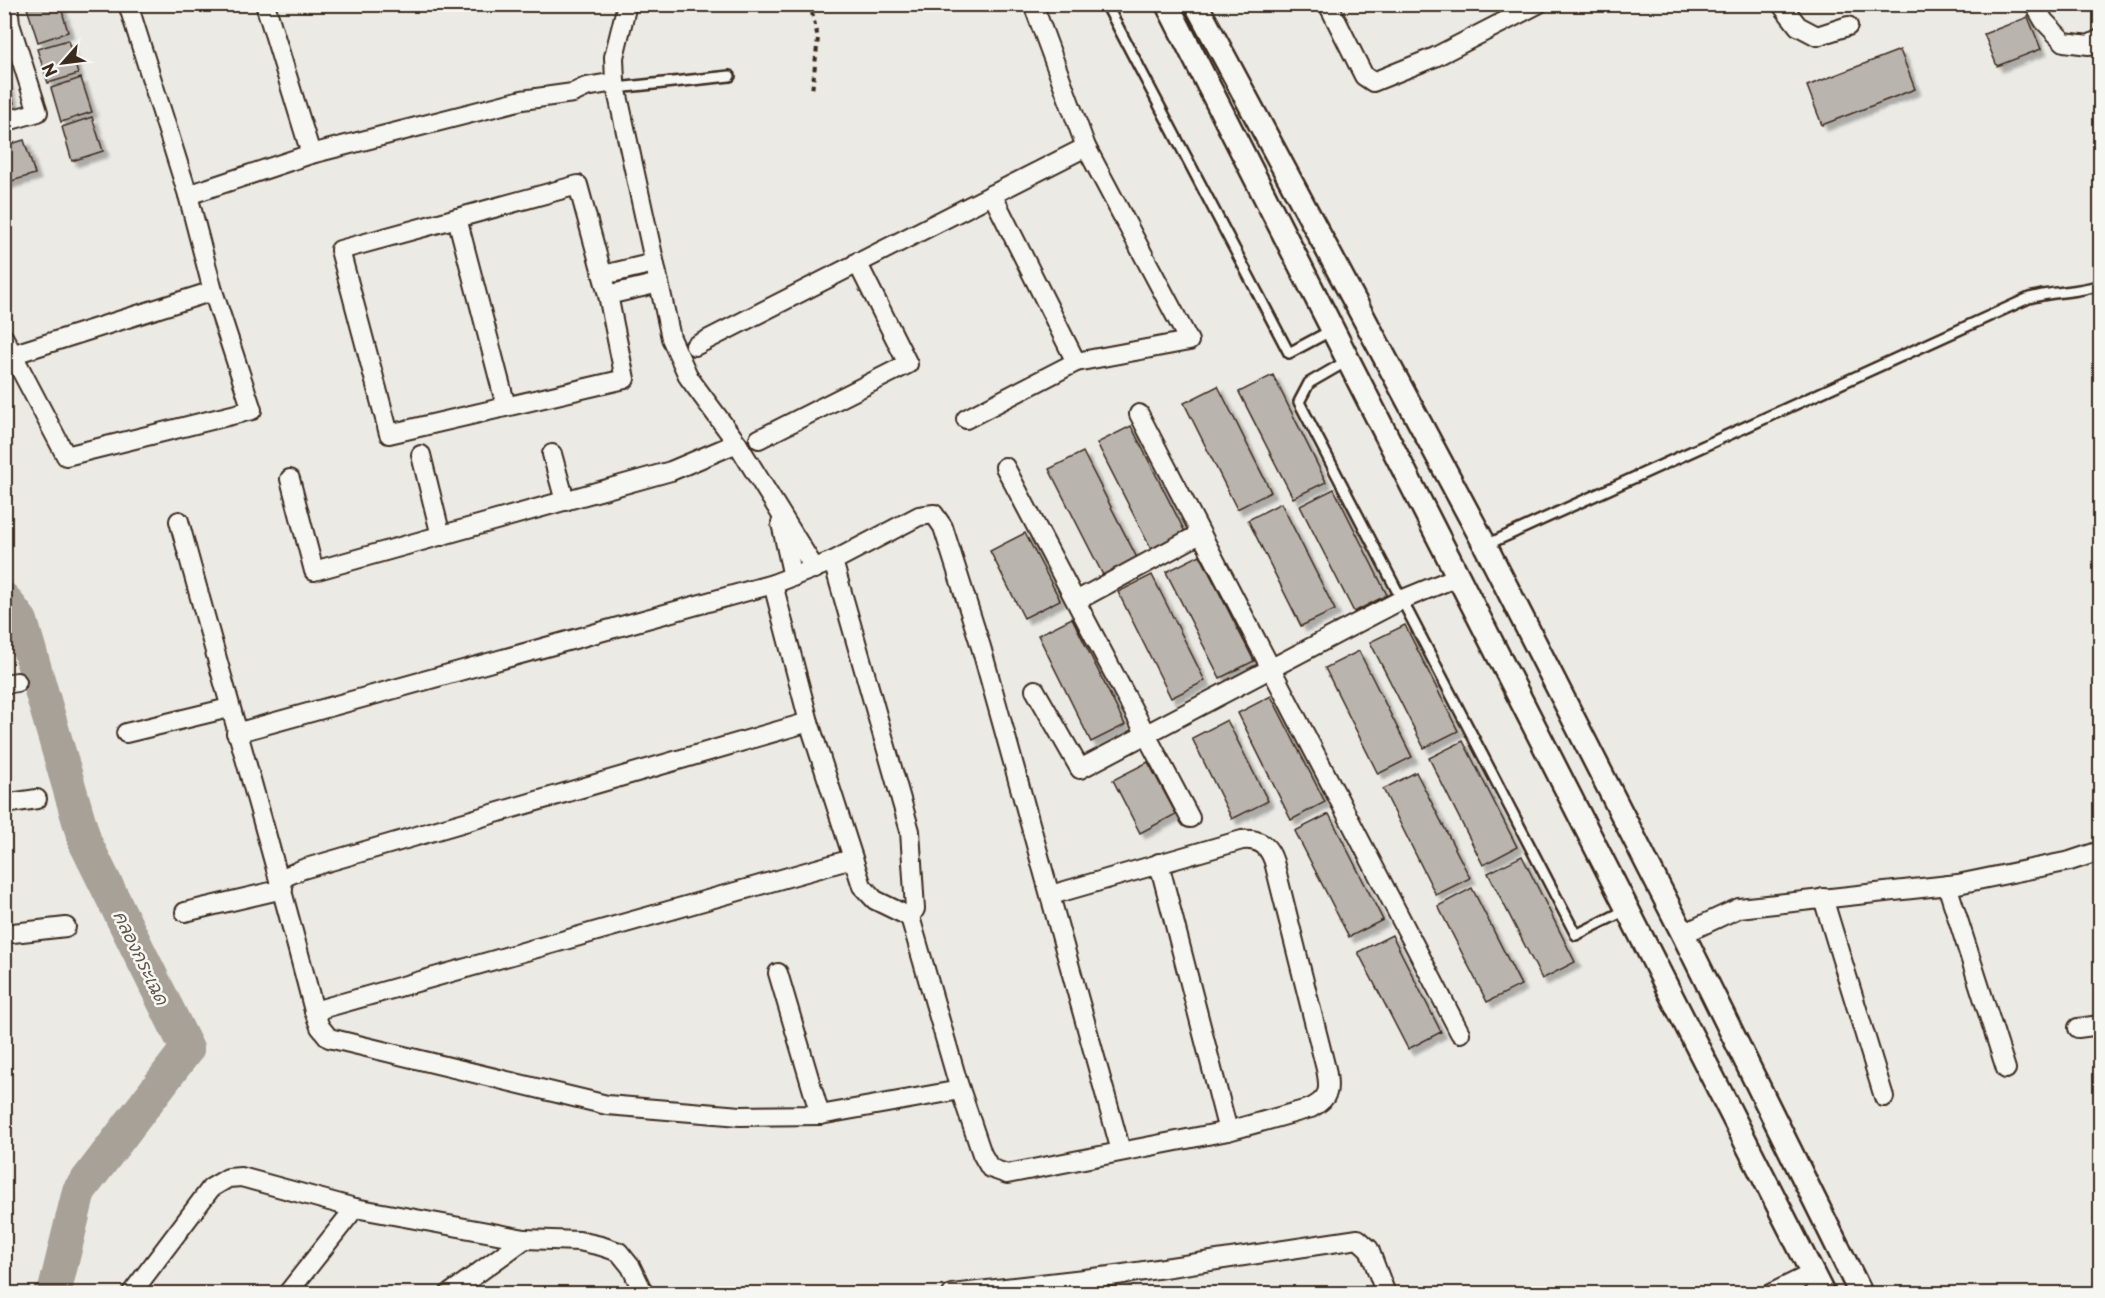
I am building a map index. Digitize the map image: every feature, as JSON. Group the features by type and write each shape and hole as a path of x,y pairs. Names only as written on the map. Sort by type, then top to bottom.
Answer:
{"street":[{"path":"4,122 38,112 10,24 9,4"},
{"path":"128,4 189,195 213,291 252,410 66,456 8,347 213,291"},
{"path":"265,4 311,154"},
{"path":"627,4 614,57 616,88 671,338 682,363 704,400 737,443 814,569"},
{"path":"966,419 1076,362 1189,341 1086,147 1033,4"},
{"path":"1167,4 1823,1293"},
{"path":"1196,4 1485,545 1683,934 1861,1293"},
{"path":"1328,4 1364,76 1373,82 1435,57 1538,4"},
{"path":"1781,4 1798,26 1817,36 1848,26"},
{"path":"2034,4 2044,21 2064,42 2089,45 2100,39"},
{"path":"189,195 311,154 522,100 573,93 586,87 616,88"},
{"path":"696,346 1086,147"},
{"path":"578,185 603,274 625,379 389,434 340,250 457,218 578,185"},
{"path":"992,194 1076,362"},
{"path":"457,218 506,406"},
{"path":"759,439 908,364 857,262"},
{"path":"603,274 654,263"},
{"path":"608,295 659,283"},
{"path":"1139,414 1269,669 1460,1033"},
{"path":"290,479 314,571 671,471 737,443"},
{"path":"552,454 565,501"},
{"path":"421,455 441,536"},
{"path":"1005,467 1190,818"},
{"path":"778,509 793,577"},
{"path":"236,733 773,584 833,561 919,516 934,514 940,520 981,647 1121,1151"},
{"path":"178,522 236,733 281,884 314,1011 320,1027 329,1038 607,1105 740,1116 820,1114 960,1090"},
{"path":"1076,601 1200,534"},
{"path":"833,561 910,831 915,909 910,917"},
{"path":"1035,690 1080,769 1401,600 1457,577"},
{"path":"773,584 809,722 862,886 875,900 910,917 960,1090 982,1154 995,1171 1007,1174 1228,1131 1311,1108 1323,1102 1328,1094 1326,1069 1274,862 1262,843 1249,839 1051,895"},
{"path":"126,733 229,708"},
{"path":"185,912 281,884 303,869 809,722"},
{"path":"1558,774 1592,756"},
{"path":"4,804 37,799"},
{"path":"1683,934 1739,908 1947,885 2070,861 2100,851"},
{"path":"314,1011 852,859"},
{"path":"1159,863 1228,1131"},
{"path":"1947,885 2006,1069"},
{"path":"1823,898 1884,1097"},
{"path":"5,935 66,927"},
{"path":"778,973 820,1114"},
{"path":"2078,1028 2100,1025"},
{"path":"131,1293 210,1188 228,1178 241,1177 355,1208 525,1239 579,1241 619,1252 631,1267 644,1293"},
{"path":"286,1293 355,1208"},
{"path":"449,1293 525,1239"},
{"path":"952,1293 1110,1276 1358,1239 1369,1249 1386,1293"},
{"path":"1770,1293 1812,1273"}],"lane":[{"path":"1106,4 1289,353 1332,330"},
{"path":"616,88 730,76"},
{"path":"1485,545 2029,298 2049,292 2086,290 2100,285"},
{"path":"1348,360 1309,383 1299,402 1576,935 1628,909"}],"path":[{"path":"810,4 818,38 813,92"}],"building":[{"path":"37,4 60,4 68,32 38,42 27,8"},
{"path":"2028,17 2041,49 1997,66 1984,34"},
{"path":"68,40 78,74 48,83 37,49"},
{"path":"1900,50 1915,89 1822,125 1807,86"},
{"path":"4,74 14,103 4,106"},
{"path":"81,78 92,112 61,122 51,88"},
{"path":"92,117 103,151 72,161 62,127"},
{"path":"24,140 35,174 5,183 4,146"},
{"path":"1273,375 1326,482 1293,498 1239,392"},
{"path":"1218,386 1271,492 1237,509 1184,403"},
{"path":"1131,426 1185,532 1151,549 1097,443"},
{"path":"1083,452 1137,558 1103,575 1049,469"},
{"path":"1334,489 1387,595 1354,612 1300,506"},
{"path":"1281,503 1335,610 1301,626 1248,520"},
{"path":"1025,533 1060,600 1024,618 990,551"},
{"path":"1200,555 1254,661 1220,678 1166,572"},
{"path":"1152,575 1205,681 1171,698 1118,592"},
{"path":"1072,618 1125,725 1091,742 1038,635"},
{"path":"1405,625 1458,731 1424,748 1370,642"},
{"path":"1359,651 1412,757 1378,774 1325,668"},
{"path":"1271,696 1325,802 1291,820 1238,713"},
{"path":"1227,720 1268,801 1232,819 1192,738"},
{"path":"1463,741 1517,847 1483,865 1429,758"},
{"path":"1148,762 1176,814 1140,833 1113,780"},
{"path":"1416,772 1470,878 1436,895 1383,789"},
{"path":"1329,814 1383,920 1349,937 1295,831"},
{"path":"1522,856 1575,962 1542,979 1488,873"},
{"path":"1472,888 1521,985 1487,1002 1438,906"},
{"path":"1392,935 1441,1032 1408,1049 1358,952"}],"waterway":[{"name":"คลองกระเฉด","path":"4,599 21,621 85,842 187,1049 79,1191 54,1294"}]}
